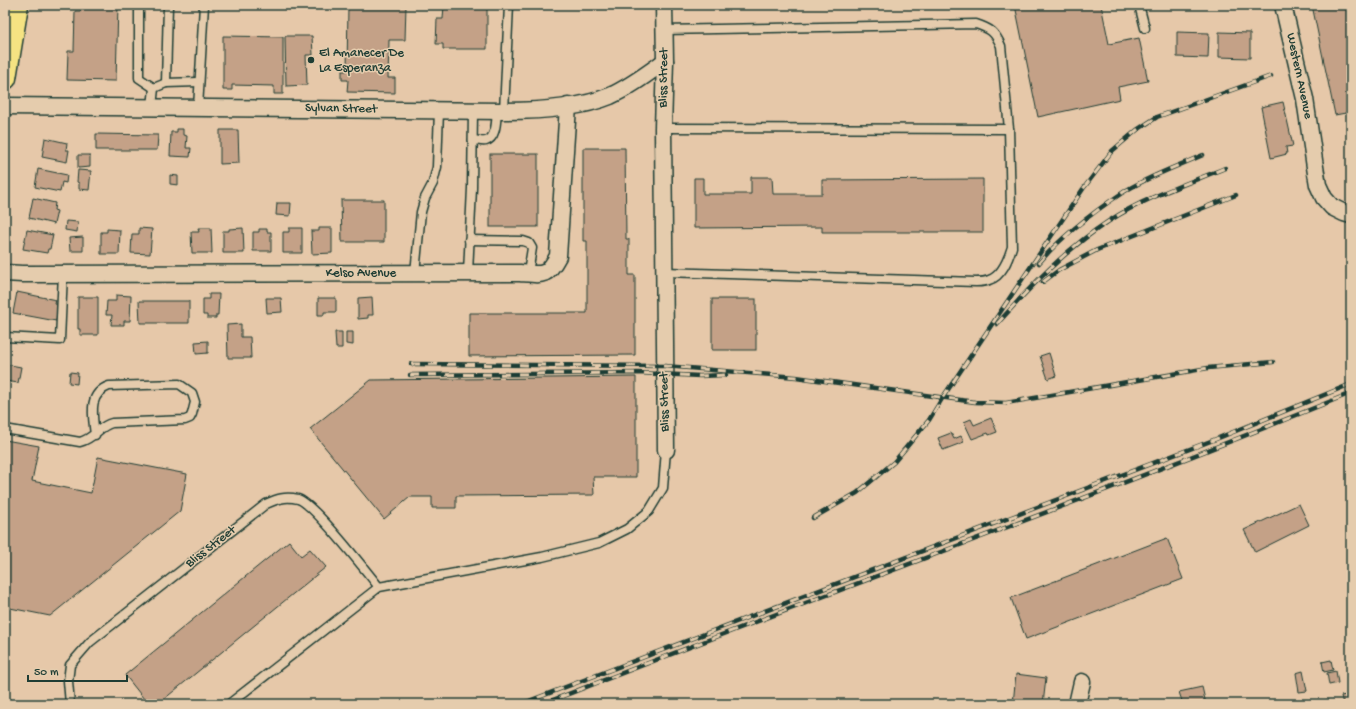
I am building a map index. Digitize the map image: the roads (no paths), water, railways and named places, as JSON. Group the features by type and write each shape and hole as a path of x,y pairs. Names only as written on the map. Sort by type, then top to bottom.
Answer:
{"main road":[{"path":"5,78 17,5"}],"street":[{"name":"Bliss Street","path":"664,5 665,62 663,128 666,450"},
{"name":"Western Avenue","path":"1283,5 1305,99 1318,185 1324,198 1332,206 1337,210 1351,215"},
{"name":"Sylvan Street","path":"5,106 473,111 538,110 593,102 612,95 636,82 665,62"},
{"name":"Kelso Avenue","path":"5,272 63,274 540,274 551,269 558,256 568,106"},
{"path":"1077,704 1082,682"}],"lane":[{"path":"139,5 139,78 154,88"},
{"path":"166,84 168,5"},
{"path":"198,108 204,5"},
{"path":"473,140 485,141 490,139 493,135 501,111 510,5"},
{"path":"1139,5 1145,28"},
{"path":"664,30 976,24 989,28 997,36 1001,46 1009,129 1012,247 1009,259 1002,271 990,280 976,282 664,272"},
{"path":"154,88 166,84 200,82"},
{"path":"152,107 154,88"},
{"path":"415,273 421,212 425,198 433,183 437,167 439,110"},
{"path":"468,273 473,111"},
{"path":"663,128 1009,129"},
{"path":"469,240 523,241 529,243 532,248 528,273"},
{"path":"5,337 60,340 63,274"},
{"path":"5,429 80,442 88,440 95,435 105,425 112,423 186,420 190,418 195,402 192,393 179,384 109,386 103,388 96,396 93,403 92,414 95,435"},
{"name":"Bliss Street","path":"229,704 379,587 542,557 598,544 627,529 649,510 663,488 666,450"},
{"name":"Bliss Street","path":"70,704 68,681 70,665 90,642 266,504 281,498 299,499 315,511 379,587"}],"railway":[{"path":"813,518 857,493 894,462 929,420 1083,189 1112,151 1137,130 1157,117 1271,76"},
{"path":"1039,263 1078,225 1122,193 1151,177 1203,155"},
{"path":"997,324 1064,256 1109,221 1151,198 1225,168"},
{"path":"1043,282 1059,270 1097,250 1236,195"},
{"path":"411,364 665,366 796,377 975,402 1006,403 1208,368 1273,362"},
{"path":"410,375 638,373 700,376 726,375"},
{"path":"521,704 1216,439 1351,384"},
{"path":"543,704 1150,473 1351,393"}],"place":[{"name":"El Amanecer De La Esperanza","path":"311,60"}]}
